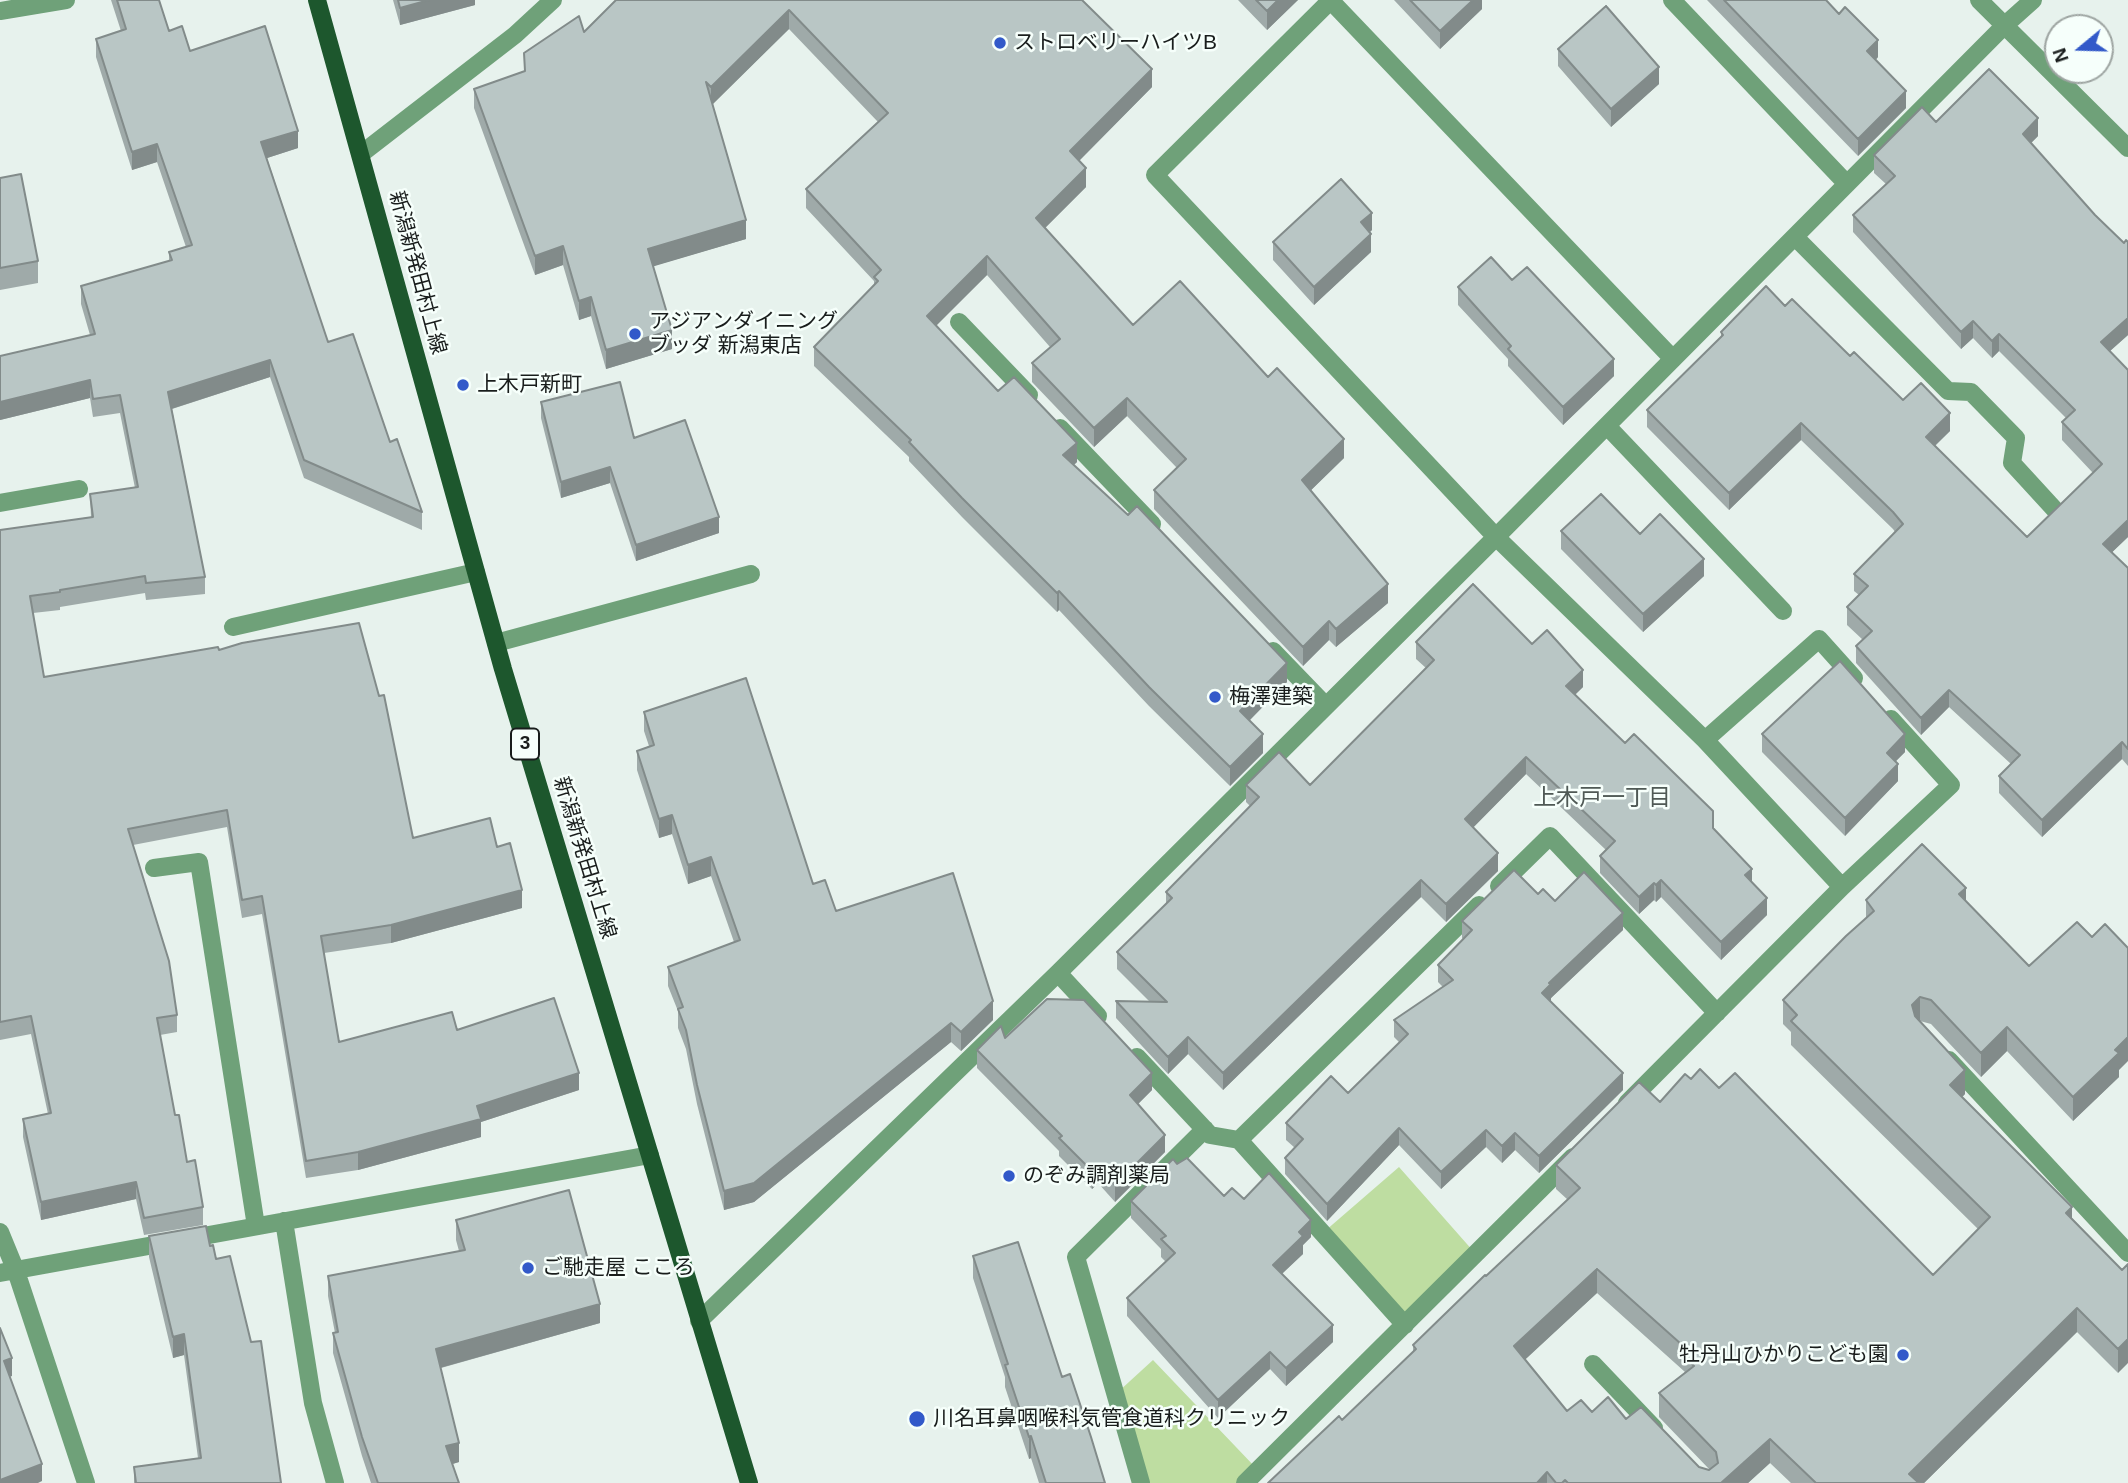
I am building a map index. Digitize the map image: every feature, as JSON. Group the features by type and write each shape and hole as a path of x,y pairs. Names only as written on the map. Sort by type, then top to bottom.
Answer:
{"main road":[{"name":"新潟新発田村上線","path":"317,0 496,643 749,1483"}],"street":[{"path":"0,11 20,4 66,0"},
{"path":"361,154 515,35 553,0"},
{"path":"1673,359 1331,0 1155,175 1496,537 1705,740 1842,887"},
{"path":"1672,0 1847,184"},
{"path":"1979,0 2128,148"},
{"path":"699,1321 1058,973 1607,426 2005,24 2033,0"},
{"path":"1795,237 1948,391 1971,392 2016,438 2012,463 2056,511"},
{"path":"959,322 1162,534"},
{"path":"1607,426 1783,611"},
{"path":"0,503 79,489"},
{"path":"233,627 476,572"},
{"path":"496,643 751,574"},
{"path":"1258,635 1326,706"},
{"path":"1705,740 1818,639 1863,688"},
{"path":"1610,1120 1842,887 1951,785 1880,707"},
{"path":"1239,1140 1550,836 1717,1013"},
{"path":"153,868 199,862 256,1226"},
{"path":"1058,973 1210,1135 1239,1140 1405,1325"},
{"path":"1932,1042 2128,1253"},
{"path":"1141,1483 1076,1257 1205,1129"},
{"path":"1245,1483 1581,1149"},
{"path":"8,1272 650,1155"},
{"path":"284,1221 313,1403 335,1483"},
{"path":"0,1232 8,1272 86,1483"},
{"path":"1593,1364 1669,1443"}],"green space":[{"path":"1399,1167 1474,1252 1405,1319 1325,1231"},
{"path":"1153,1360 1256,1468 1241,1483 1144,1483 1118,1392"}],"building":[{"path":"117,0 159,0 169,31 182,26 190,51 265,26 298,131 261,142 328,342 353,334 390,442 397,439 422,512 304,460 270,360 168,392 205,577 146,583 145,576 30,596 44,677 218,647 219,650 242,643 359,623 379,696 384,695 413,838 490,818 497,847 510,843 522,890 391,925 321,936 339,1042 452,1012 457,1030 554,998 579,1073 477,1106 481,1119 358,1152 306,1161 262,896 242,900 227,810 128,829 169,961 177,1015 157,1018 175,1115 179,1115 187,1162 195,1160 203,1207 144,1218 136,1182 41,1202 23,1119 51,1113 31,1016 0,1022 0,530 93,517 90,494 138,487 120,395 93,399 90,380 0,402 0,356 95,334 81,286 172,260 169,252 192,245 157,144 132,152 96,39 126,29"},
{"path":"398,0 429,0 400,8"},
{"path":"616,0 1082,0 1152,69 1070,151 1086,168 1036,218 1133,325 1180,281 1268,377 1277,368 1344,439 1302,480 1388,584 1336,629 1329,621 1303,647 1154,490 1186,459 1127,398 1094,428 1032,363 1060,339 987,256 927,316 998,391 1014,377 1077,443 1063,455 1128,515 1137,506 1287,663 1240,711 1263,734 1230,767 1149,687 1059,591 1057,593 962,498 909,442 911,440 814,347 878,281 874,277 881,270 806,189 888,113 789,10 711,87 706,82 746,220 648,249 672,330 606,350 591,297 579,301 563,246 535,256 474,89 525,71 524,53 579,16 584,32"},
{"path":"1256,0 1278,0 1267,11"},
{"path":"1410,0 1473,0 1440,31"},
{"path":"1724,0 1826,0 1839,14 1845,7 1878,40 1867,51 1906,91 1858,139"},
{"path":"1606,6 1659,67 1611,109 1558,49"},
{"path":"1989,69 2038,118 2023,134 2095,215 2124,243 2126,240 2128,242 2128,318 2101,342 2128,370 2128,520 2103,544 2128,568 2128,749 2122,742 2042,820 1999,776 2020,755 1949,690 1921,718 1856,646 1872,631 1847,607 1868,586 1854,574 1903,524 1893,512 1801,423 1729,493 1647,410 1723,335 1721,332 1766,286 1785,306 1792,299 1850,356 1854,352 1903,400 1921,383 1950,413 1926,437 2027,537 2102,464 2062,422 2075,410 1999,334 1992,341 1973,321 1961,332 1853,215 1895,176 1874,155 1922,107 1936,122"},
{"path":"21,174 38,261 0,268 0,178"},
{"path":"1341,179 1372,213 1361,222 1371,234 1314,287 1273,242"},
{"path":"1491,257 1512,280 1527,267 1614,359 1563,407 1508,349 1511,346 1458,287"},
{"path":"620,382 634,438 685,420 719,517 636,545 610,467 561,482 541,402"},
{"path":"1601,494 1640,534 1660,514 1704,559 1643,614 1561,531"},
{"path":"1473,584 1532,644 1547,630 1583,670 1566,686 1625,743 1634,734 1713,811 1713,828 1752,869 1745,875 1767,898 1721,942 1661,880 1639,897 1600,856 1615,841 1526,757 1465,819 1498,853 1446,904 1421,880 1223,1073 1188,1037 1168,1057 1116,1001 1167,1002 1117,952 1172,898 1166,892 1259,797 1246,785 1279,752 1310,785 1434,660 1416,642"},
{"path":"1840,661 1905,734 1887,753 1898,764 1845,818 1762,734"},
{"path":"746,678 813,884 825,880 836,911 953,873 993,1001 961,1032 951,1023 754,1183 724,1191 686,1030 678,1009 683,1007 668,967 740,940 711,857 688,865 672,815 659,819 637,751 654,745 644,712"},
{"path":"1922,844 1966,888 1959,894 2029,966 2077,922 2092,937 2105,924 2128,948 2128,1037 2115,1050 2119,1053 2073,1097 2007,1027 1981,1053 1931,1000 1920,997 1912,1005 1915,1016 1965,1070 1950,1085 2072,1207 2066,1213 2122,1270 2128,1264 2128,1339 2118,1349 2077,1308 1909,1474 1919,1483 1816,1483 1770,1439 1721,1483 1568,1483 1565,1480 1556,1483 1547,1472 1537,1483 1268,1483 1339,1416 1342,1420 1416,1349 1413,1345 1580,1188 1556,1165 1639,1082 1660,1102 1685,1074 1691,1079 1700,1069 1719,1088 1735,1073 1933,1275 1990,1217 1791,1021 1797,1015 1783,1000 1874,911 1866,900","holes":["1597,1269 1690,1352 1685,1357 1694,1366 1659,1393 1716,1452 1718,1463 1709,1470 1699,1467 1641,1407 1626,1419 1608,1397 1592,1412 1581,1400 1567,1411 1514,1346"]},
{"path":"1514,870 1538,894 1543,889 1555,901 1584,872 1623,913 1549,983 1551,984 1542,993 1623,1073 1539,1156 1515,1133 1502,1146 1486,1130 1441,1172 1399,1128 1327,1204 1285,1158 1303,1139 1286,1123 1331,1076 1348,1093 1408,1034 1394,1020 1453,980 1438,965 1472,930 1462,921"},
{"path":"1047,999 1084,1000 1152,1073 1130,1095 1165,1135 1115,1185 1098,1166 1092,1171 1059,1138 1062,1136 977,1050 1001,1026 1005,1038"},
{"path":"1187,1158 1224,1196 1232,1188 1244,1199 1269,1173 1311,1220 1299,1232 1303,1236 1273,1265 1333,1325 1286,1368 1270,1352 1218,1400 1127,1298 1175,1253 1161,1239 1166,1236 1131,1201 1173,1159 1177,1164"},
{"path":"569,1190 600,1304 436,1349 459,1443 446,1446 459,1483 378,1483 362,1437 333,1333 338,1332 328,1276 465,1250 456,1220"},
{"path":"206,1226 216,1259 230,1256 251,1342 261,1341 281,1483 136,1483 134,1467 201,1458 184,1334 173,1337 149,1236"},
{"path":"1018,1242 1062,1377 1070,1374 1105,1483 1046,1483 1031,1436 1029,1437 973,1256"},
{"path":"0,1328 12,1358 4,1361 42,1464 0,1480"}],"place":[{"name":"ストロベリーハイツB","path":"1000,43"},
{"name":"アジアンダイニング ブッダ 新潟東店","path":"635,334"},
{"name":"上木戸新町","path":"463,385"},
{"name":"梅澤建築","path":"1215,697"},
{"name":"のぞみ調剤薬局","path":"1009,1176"},
{"name":"ご馳走屋 こころ","path":"528,1268"},
{"name":"牡丹山ひかりこども園","path":"1903,1355"},
{"name":"川名耳鼻咽喉科気管食道科クリニック","path":"917,1419"}],"district":[{"name":"上木戸一丁目","path":"1602,799"}]}
